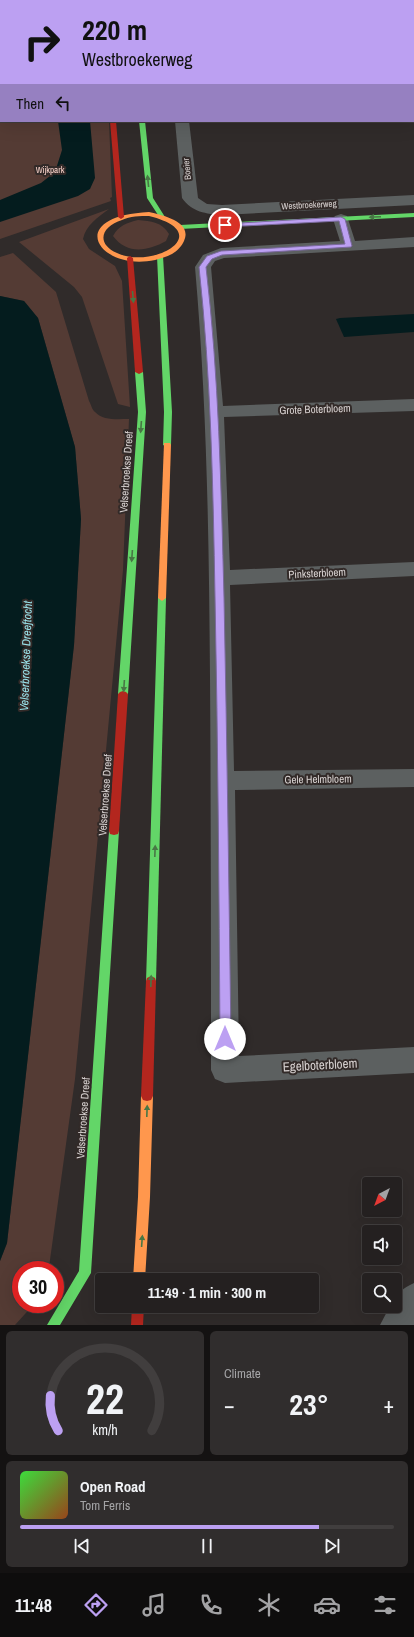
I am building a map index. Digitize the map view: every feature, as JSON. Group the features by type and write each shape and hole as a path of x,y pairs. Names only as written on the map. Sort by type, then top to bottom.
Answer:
{"main road":[{"path":"113,122 121,217"},
{"path":"142,122 150,198 162,217"},
{"path":"141,214 162,217 170,220 180,227 186,241 173,250 160,256 145,259 130,258 109,251 103,246 100,240 100,233 104,227 121,217 141,214"},
{"name":"Westbroekerweg","path":"180,227 345,232 414,215"},
{"path":"139,1273 144,1197 168,412 160,256"},
{"name":"Velserbroekse Dreef","path":"53,1325 85,1273 142,412 130,258"},
{"path":"136,1325 137,1313"}],"street":[{"name":"Boeier","path":"182,122 190,198 194,204 205,208"},
{"name":"Westbroekerweg","path":"205,208 222,210 414,200"},
{"name":"Westbroekerweg","path":"215,412 209,322 203,267 209,258 221,253 345,232 414,242"},
{"name":"Grote Boterbloem","path":"215,412 414,405"},
{"path":"215,412 220,578 223,781"},
{"name":"Pinksterbloem","path":"220,578 414,569"},
{"name":"Gele Helmbloem","path":"223,781 414,778"},
{"name":"Egelboterbloem","path":"223,781 226,1070 414,1060"},
{"path":"396,1325 414,1299"}],"green space":[{"name":"Wijkpark","path":"0,122 109,122 111,201 0,239"},
{"path":"109,209 89,226 83,239 89,249 115,266 122,281 130,407 118,404 82,297 74,287 19,242"},
{"path":"138,220 152,222 163,227 169,234 166,241 145,249 131,249 119,242 113,236 115,232 127,223"},
{"path":"13,253 56,292 93,410 98,415 106,418 129,419 123,570 75,1079 50,1261 12,1261 12,1313 26,1313 15,1325 0,1325 0,1261 7,1243 74,645 81,519 75,447 38,318 24,301 0,296 0,257"}],"water":[{"path":"58,122 90,122 95,178 90,189 78,196 0,222 0,200 41,183 55,172 62,150"},
{"name":"Velserbroekse Dreeftocht","path":"0,296 24,301 38,318 75,447 81,519 74,645 7,1243 0,1261"},
{"path":"414,314 414,332 344,337 336,319 340,318"}],"traffic: fast":[{"path":"142,122 150,198 162,217"},
{"path":"180,227 414,215"},
{"path":"160,256 168,412 167,445"},
{"path":"123,694 142,412 139,372"},
{"path":"151,981 162,598"},
{"path":"53,1325 85,1273 114,831"}],"traffic: slow":[{"path":"149,214 165,218 180,228 182,239 177,247 172,251 154,258 134,259 116,255 108,251 102,245 100,234 106,226 112,222 123,217 149,214"},
{"path":"162,598 167,445"},
{"path":"139,1273 144,1197 147,1096"}],"traffic: jam":[{"path":"113,122 121,217"},
{"path":"130,258 139,372"},
{"path":"114,831 123,694"},
{"path":"147,1096 151,981"},
{"path":"137,1325 138,1313"}],"route":[{"path":"225,225 341,219 349,246 221,253 209,258 203,267 209,322 215,412 220,578 225,1039"}]}
